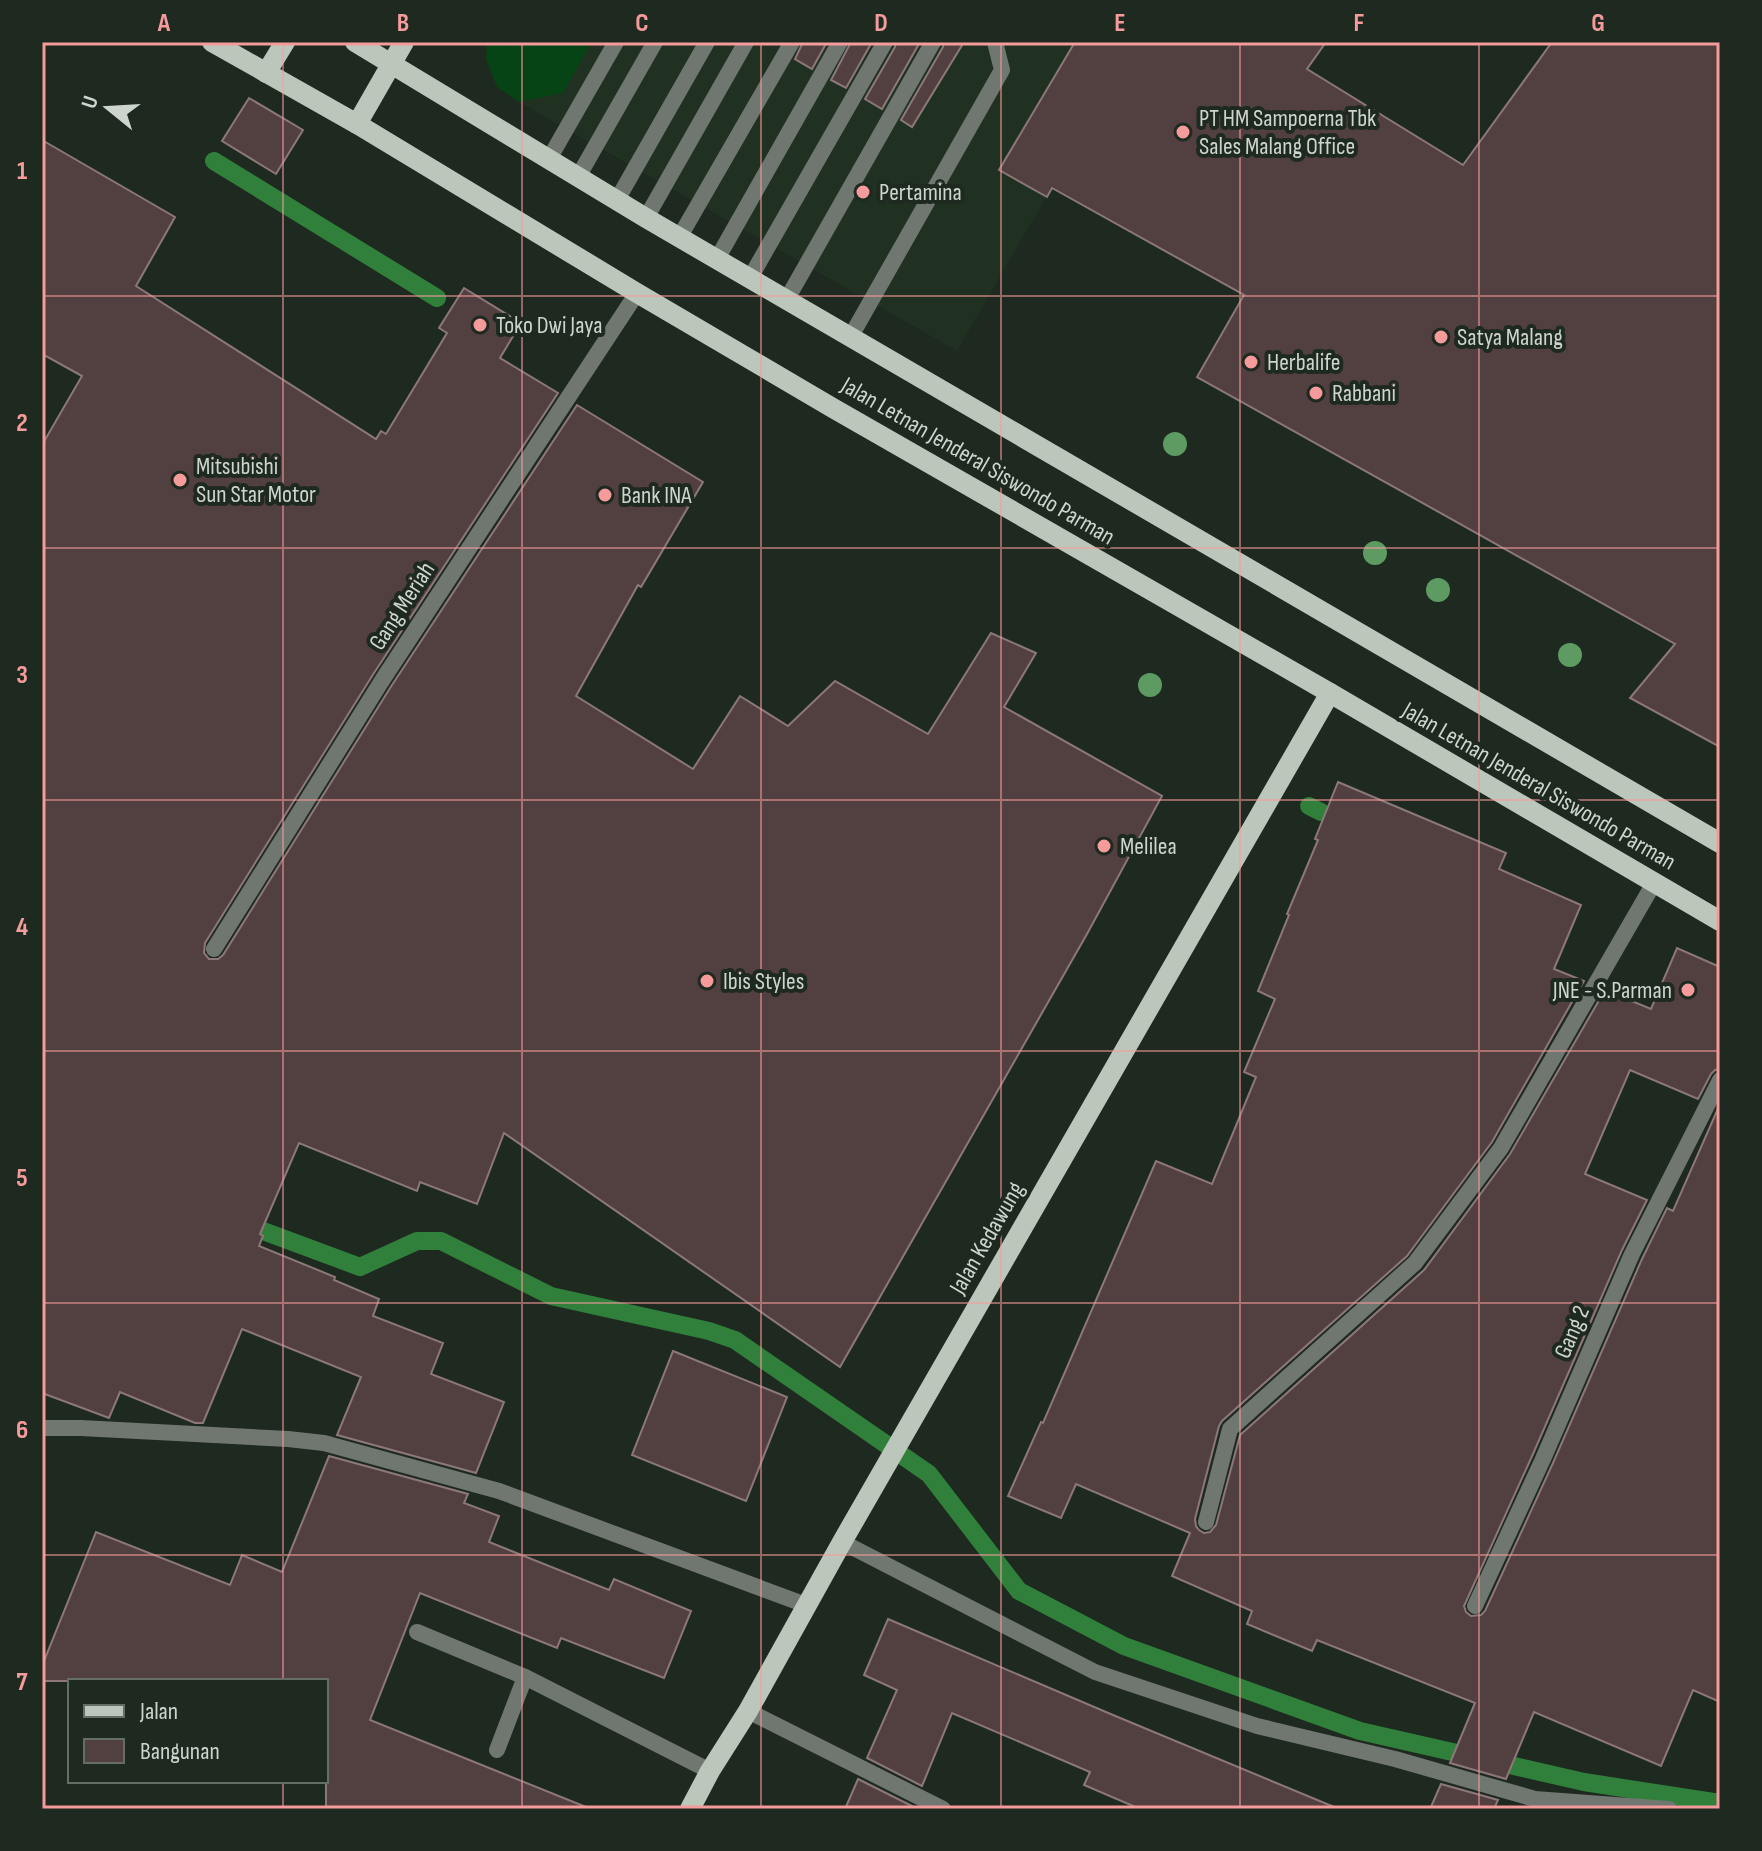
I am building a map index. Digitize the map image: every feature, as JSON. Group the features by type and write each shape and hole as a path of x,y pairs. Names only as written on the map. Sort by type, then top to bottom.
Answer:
{"main road":[{"name":"Jalan Letnan Jenderal Siswondo Parman","path":"212,42 357,124 833,408 1720,921"},
{"path":"266,73 285,42"},
{"name":"Jalan Letnan Jenderal Siswondo Parman","path":"355,42 679,238 1720,843"},
{"path":"357,124 404,42"},
{"name":"Jalan Kedawung","path":"690,1809 1330,693"}],"street":[{"path":"549,159 616,42"},
{"path":"578,177 655,42"},
{"path":"617,200 707,42"},
{"path":"646,218 746,42"},
{"path":"679,238 792,42"},
{"path":"717,259 840,42"},
{"path":"750,278 885,42"},
{"path":"787,299 933,42"},
{"path":"851,336 1002,70 995,42"},
{"name":"Gang Meriah","path":"214,949 383,679 637,293"},
{"path":"1206,1522 1230,1429 1415,1263 1501,1148 1654,883"},
{"name":"Gang 2","path":"1475,1606 1632,1254 1720,1080"},
{"path":"42,1428 324,1443 499,1491 806,1605"},
{"path":"842,1542 1095,1672 1257,1726 1395,1759 1535,1799 1669,1809"},
{"path":"417,1632 525,1677 710,1771"},
{"path":"497,1750 525,1677"},
{"path":"748,1711 943,1809"}],"shaded area":[{"name":"Pertamina","path":"487,42 1136,42 957,351 519,102 497,87 486,59"}],"green space":[{"path":"487,42 592,42 563,93 519,102 497,87 486,59"}],"building":[{"path":"803,42 827,42 812,69 795,59"},
{"path":"851,42 872,42 846,88 831,80"},
{"path":"896,42 920,42 882,109 865,99"},
{"path":"944,42 964,42 912,127 901,120"},
{"path":"1075,42 1326,42 1307,69 1463,165 1552,42 1720,42 1720,747 1630,698 1675,644 1197,377 1244,295 1052,188 1047,197 999,170"},
{"path":"249,98 303,130 276,174 222,141"},
{"path":"42,140 175,217 136,286 376,439 381,431 386,434 447,333 439,328 464,288 521,323 500,358 558,393 374,673 205,943 204,953 209,959 218,959 223,955 392,685 577,405 703,482 641,587 638,585 576,696 693,769 740,696 788,726 835,681 928,734 991,633 1036,653 1004,707 1162,796 1087,934 840,1367 504,1133 477,1204 420,1182 417,1191 299,1143 260,1234 263,1236 259,1246 379,1299 373,1316 443,1343 431,1374 504,1402 476,1473 337,1435 361,1377 242,1329 203,1423 195,1423 120,1392 109,1418 42,1393 42,445 82,376 42,354"},
{"path":"1338,782 1506,853 1499,869 1581,905 1554,969 1584,981 1492,1142 1407,1256 1222,1421 1195,1519 1196,1526 1204,1533 1210,1532 1216,1525 1240,1435 1424,1270 1510,1154 1605,990 1651,1009 1677,948 1720,967 1720,1069 1711,1074 1698,1099 1630,1070 1585,1174 1647,1200 1464,1606 1471,1616 1481,1615 1485,1611 1642,1259 1667,1208 1673,1211 1720,1104 1720,1702 1693,1690 1661,1766 1534,1712 1506,1779 1450,1763 1475,1703 1317,1640 1312,1651 1247,1624 1252,1611 1172,1576 1190,1533 1076,1484 1061,1518 1008,1496 1043,1423 1156,1161 1212,1184 1256,1077 1244,1072 1275,999 1258,991"},
{"path":"673,1351 787,1397 746,1501 632,1455"},
{"path":"329,1456 468,1494 464,1503 499,1516 489,1542 609,1590 614,1579 691,1611 664,1678 561,1638 557,1648 420,1593 370,1720 586,1809 326,1809 328,1679 42,1681 42,1666 96,1532 230,1585 242,1555 282,1572"},
{"path":"888,1619 1339,1809 1140,1809 1084,1785 1090,1772 952,1713 922,1786 867,1758 897,1690 864,1675"},
{"path":"858,1779 914,1807 913,1809 845,1809"},
{"path":"1441,1784 1498,1800 1494,1809 1430,1809"}],"waterway":[{"path":"214,161 437,298"},
{"path":"1309,806 1321,812"},
{"path":"239,1222 360,1267 417,1241 441,1241 551,1296 709,1331 735,1340 929,1474 1019,1591 1124,1646 1360,1731 1584,1782 1720,1803"}],"place":[{"name":"PT HM Sampoerna Tbk Sales Malang Office","path":"1183,132"},
{"name":"Pertamina","path":"863,192"},
{"name":"Toko Dwi Jaya","path":"480,325"},
{"name":"Satya Malang","path":"1441,337"},
{"name":"Herbalife","path":"1251,362"},
{"name":"Rabbani","path":"1316,393"},
{"name":"Mitsubishi Sun Star Motor","path":"180,480"},
{"name":"Bank INA","path":"605,495"},
{"name":"Melilea","path":"1104,846"},
{"name":"Ibis Styles","path":"707,981"},
{"name":"JNE - S.Parman","path":"1688,990"}]}
